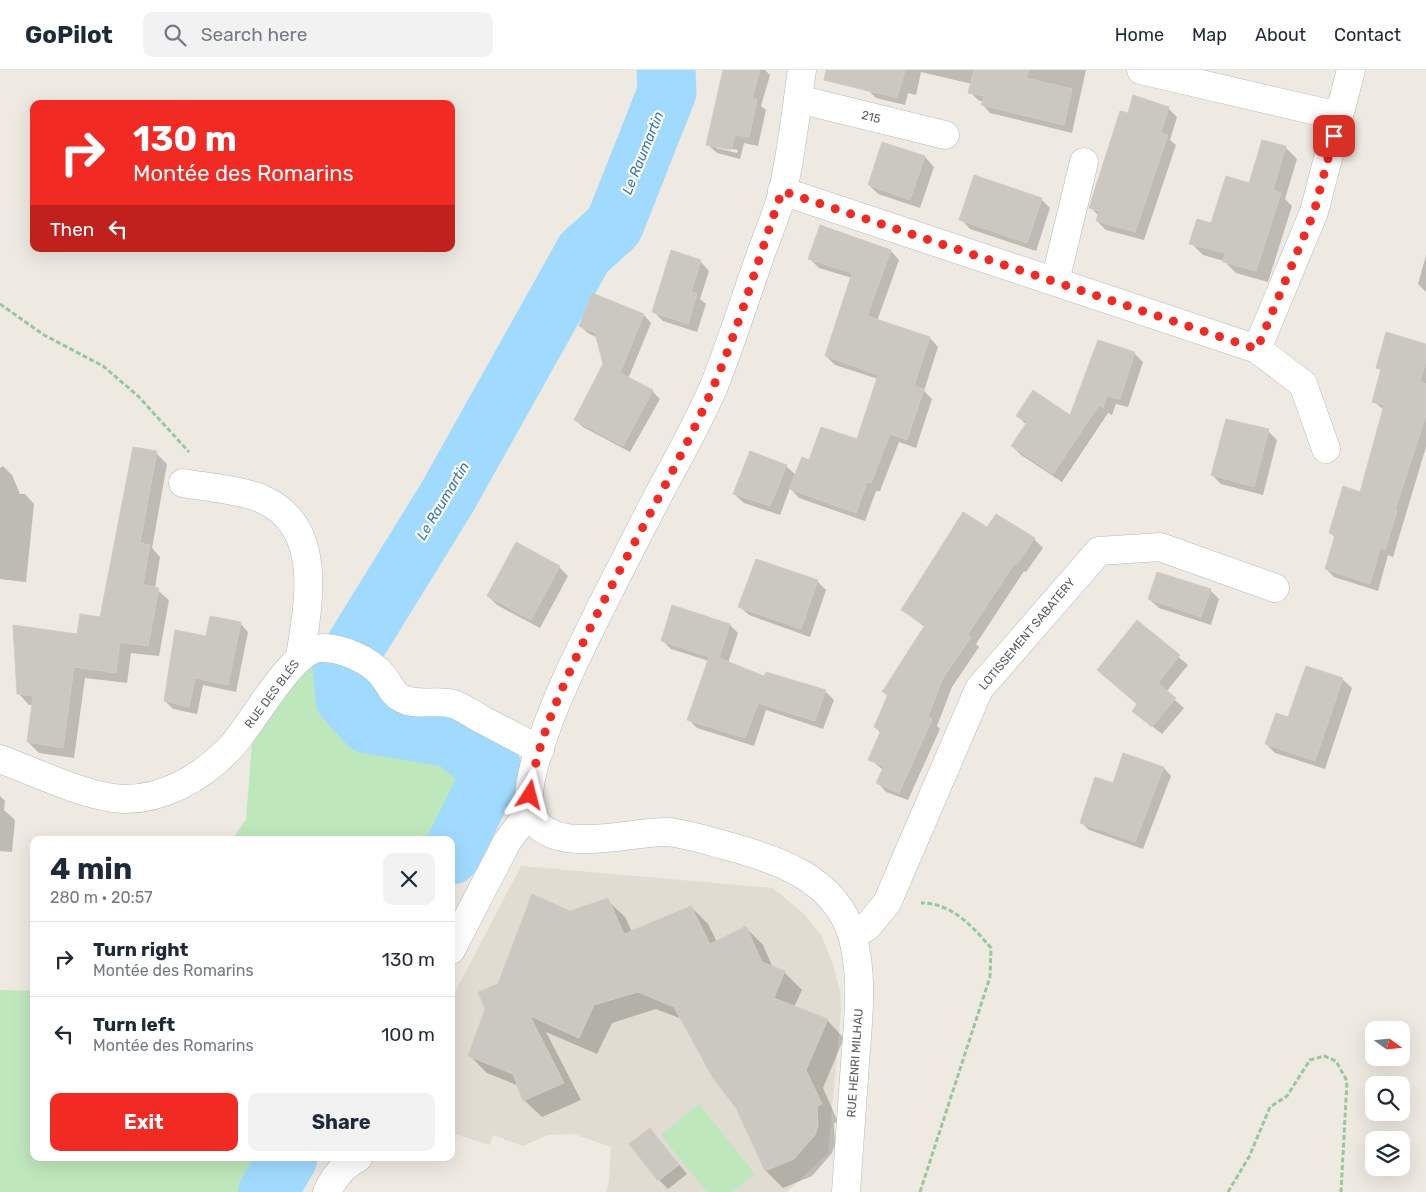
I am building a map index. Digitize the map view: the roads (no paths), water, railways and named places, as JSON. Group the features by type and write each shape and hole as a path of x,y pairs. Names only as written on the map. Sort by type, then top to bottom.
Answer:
{"street":[{"path":"455,942 507,842 530,810 533,772 568,676 595,617 714,385 782,191 802,70"},
{"path":"1141,70 1338,116"},
{"path":"1257,349 1314,212 1351,70"},
{"name":"215","path":"798,98 945,135"},
{"path":"1055,281 1084,162"},
{"path":"782,191 1257,349 1303,384 1326,449"},
{"path":"183,483 260,498 276,506 290,518 302,535 309,576 309,596 300,656"},
{"name":"LOTISSEMENT SABATERY","path":"852,935 866,927 886,903 979,689 1099,550 1160,547 1275,588"},
{"name":"RUE DES BLÉS","path":"0,759 99,796 121,799 163,794 187,781 230,749 300,656 315,648 330,648 362,660 380,673 392,691 400,698 417,703 447,703 456,705 540,750"},
{"name":"RUE HENRI MILHAU","path":"530,810 545,830 570,839 587,840 649,832 671,832 746,850 789,866 826,890 838,904 852,935 859,1008 846,1192"},
{"path":"327,1192 334,1177 351,1161"}],"waterway":[{"name":"Le Raumartin","path":"455,847 493,770 452,738 368,724 345,699 342,668 448,496 584,253 614,226 667,92 666,70"},
{"name":"Le Raumartin","path":"268,1192 286,1161"}]}
